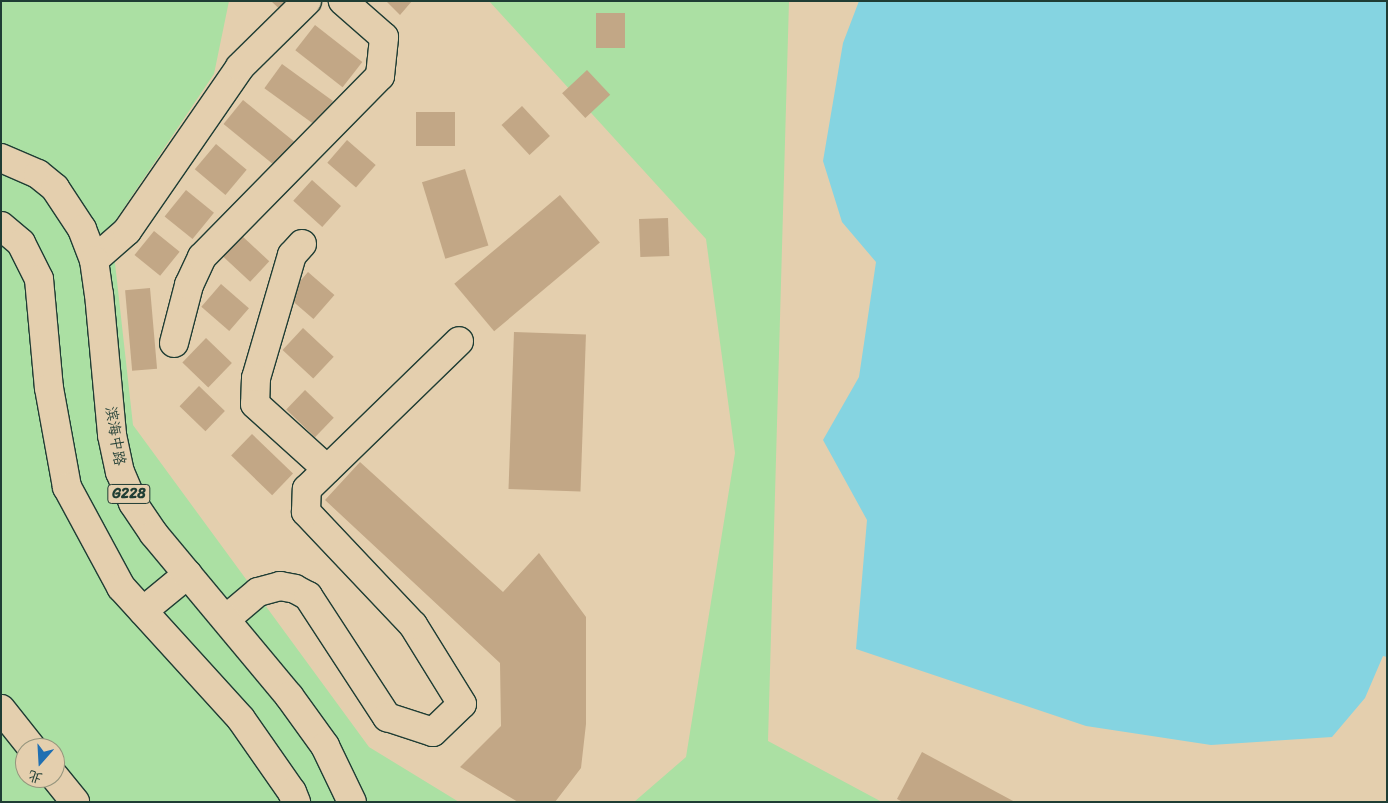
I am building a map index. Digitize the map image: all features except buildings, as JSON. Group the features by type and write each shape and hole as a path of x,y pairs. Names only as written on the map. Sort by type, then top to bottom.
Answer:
{"main road":[{"path":"94,260 127,230 240,67 308,1"},
{"path":"174,342 189,286 202,257 380,76 384,37 344,1"},
{"name":"滨海中路","path":"1,158 32,170 55,188 82,229 94,260 112,435 120,472 133,503 188,574 290,696 325,746 352,802"},
{"path":"1,226 21,243 38,279 49,388 67,487 121,587 241,719 292,792 296,802"},
{"path":"302,244 292,255 256,378 256,404 327,469"},
{"path":"226,618 258,592 280,586 295,589 308,596 387,716 433,732 462,704 412,625 306,512 307,489 459,341"},
{"path":"143,611 188,574"},
{"path":"1,709 24,738"},
{"path":"64,788 75,802"}],"green space":[{"path":"1,1 229,1 214,74 111,227 133,425 369,747 459,802 1,802"},
{"path":"489,1 789,1 768,741 882,802 634,802 686,757 735,453 706,239"}],"water":[{"path":"859,1 1387,1 1387,657 1383,656 1365,698 1332,737 1211,745 1086,726 856,649 867,520 823,440 859,377 876,262 842,222 823,161 843,43"}]}
